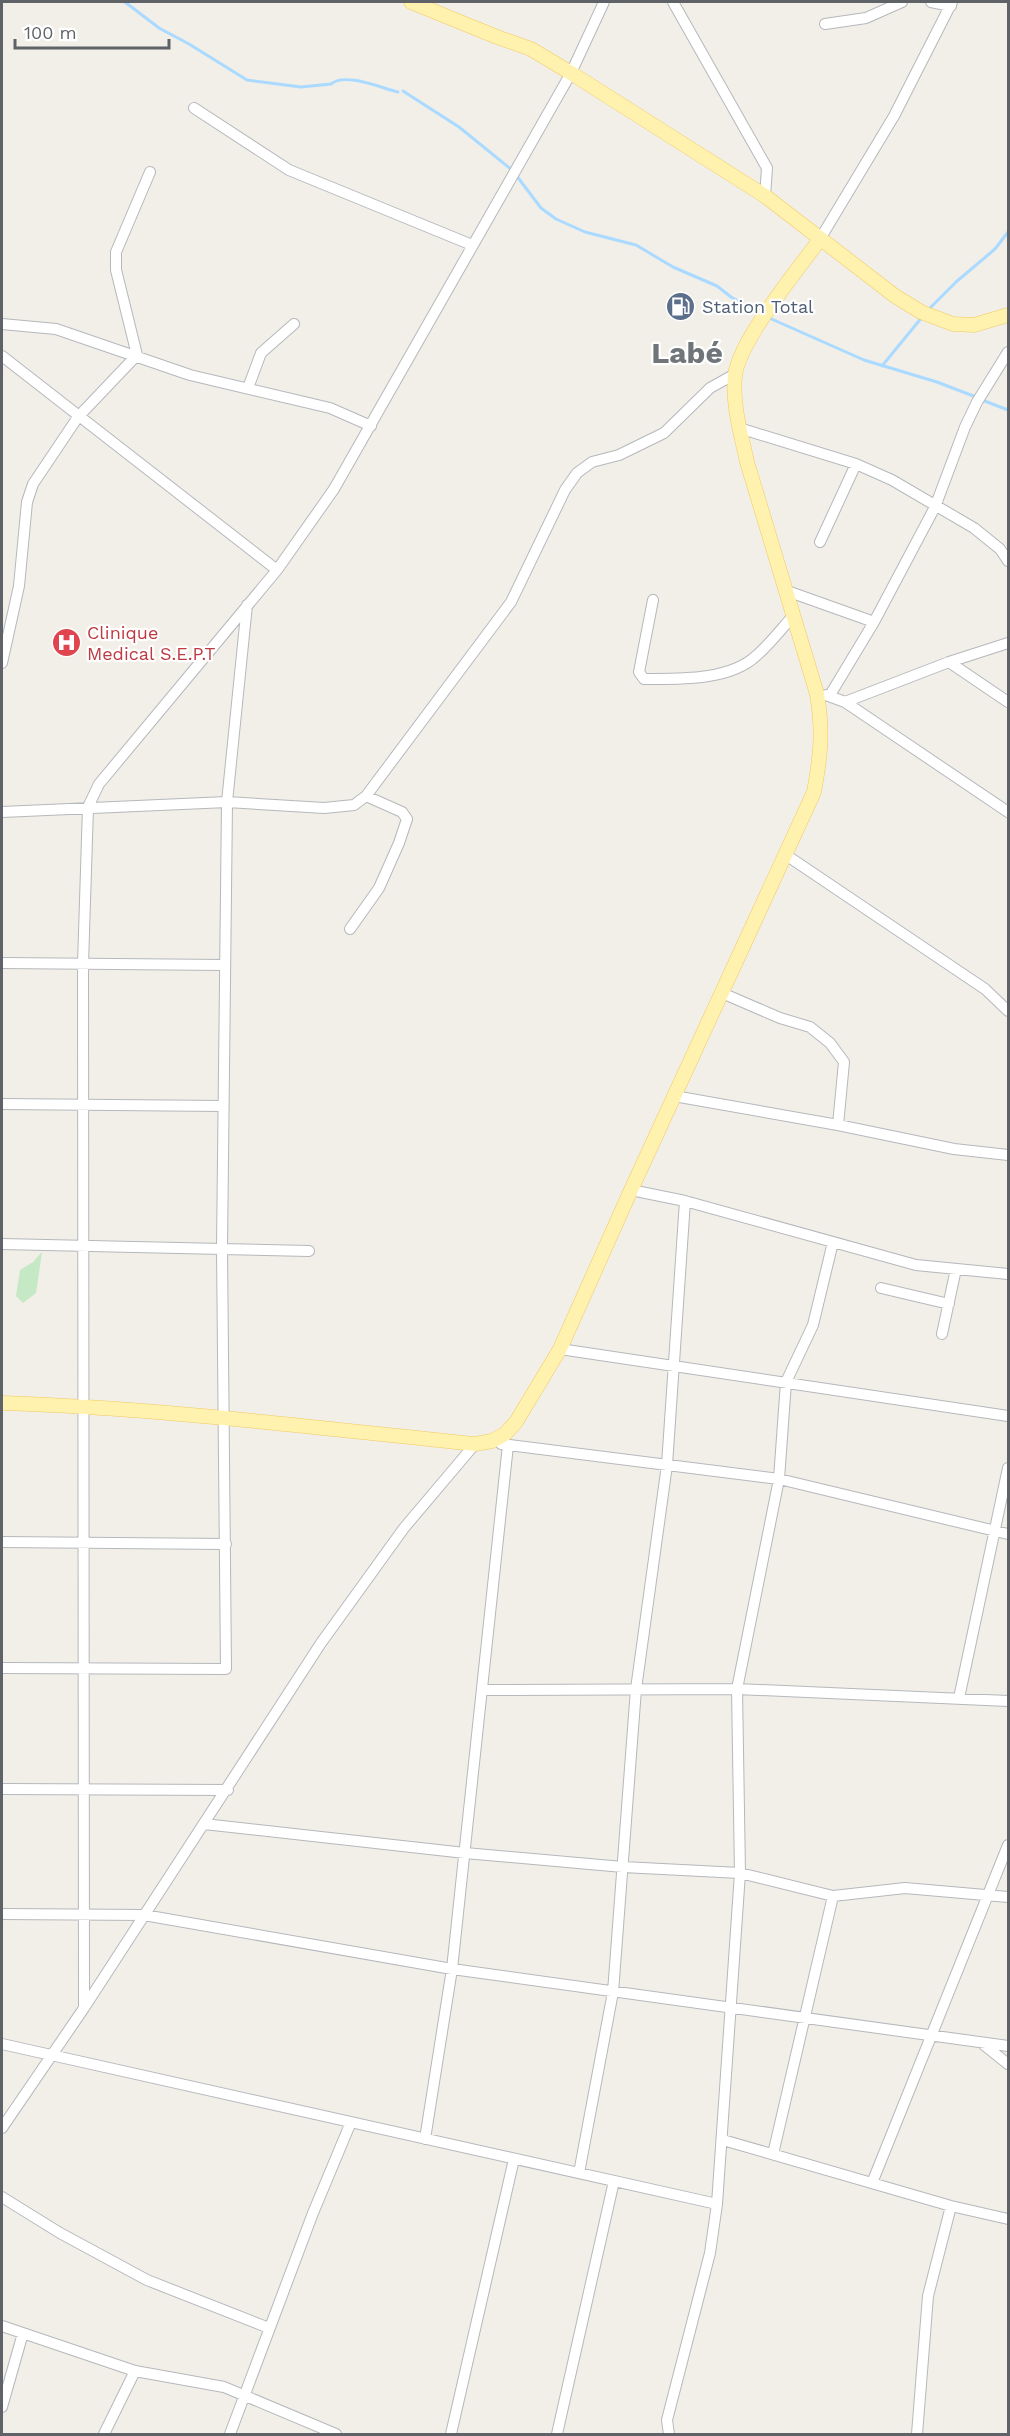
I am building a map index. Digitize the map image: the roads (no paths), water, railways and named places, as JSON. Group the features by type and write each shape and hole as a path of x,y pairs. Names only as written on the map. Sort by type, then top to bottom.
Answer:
{"main road":[{"path":"411,2 531,49 571,73 765,196 895,296 925,314 953,324 974,326 1008,315"},
{"path":"2,1403 85,1406 475,1444 492,1442 505,1434 516,1422 560,1349 814,792 822,748 821,718 824,694 794,615 739,428 735,374 758,324 820,239"}],"street":[{"path":"84,2008 83,964 88,807 99,784 277,570 334,489 571,73 604,2"},
{"path":"673,2 767,168 765,196"},
{"path":"825,24 866,18 902,2"},
{"path":"820,239 894,116 952,4 932,2"},
{"path":"194,108 289,170 472,245"},
{"path":"137,355 116,270 116,252 150,172"},
{"path":"2,324 56,329 190,375 330,408 371,426"},
{"path":"248,388 261,353 294,324"},
{"path":"1008,352 979,398 935,507 874,622 824,694 845,702 1008,812"},
{"path":"2,663 19,586 27,502 33,484 78,417 137,355"},
{"path":"2,356 277,570"},
{"path":"2,812 227,802 324,808 354,805 366,796 511,602 566,490 577,473 592,462 619,455 664,433 710,388 735,374"},
{"path":"739,428 856,464 892,480 974,528 1000,549 1008,561"},
{"path":"820,542 856,464"},
{"path":"787,591 874,622"},
{"path":"653,600 639,672 644,679 713,676 740,666 755,658 794,615"},
{"path":"2,1668 226,1669 222,1248 227,802 247,605"},
{"path":"845,702 949,662 1008,643"},
{"path":"949,662 1008,702"},
{"path":"350,929 379,888 407,819 402,812 366,796"},
{"path":"786,855 985,989 1008,1011"},
{"path":"2,963 225,965"},
{"path":"722,993 780,1018 810,1027 830,1043 844,1062 838,1125"},
{"path":"674,1096 838,1125 954,1149 1008,1155"},
{"path":"2,1104 223,1106"},
{"path":"631,1190 685,1201 916,1264 1008,1274"},
{"path":"579,2173 613,1992 636,1689 667,1465 685,1201"},
{"path":"669,2434 667,2420 710,2253 723,2140 740,1873 737,1689 779,1479 786,1382 813,1325 833,1242"},
{"path":"2,1244 309,1251"},
{"path":"942,1334 956,1269"},
{"path":"881,1288 949,1304"},
{"path":"560,1349 1008,1416"},
{"path":"492,1442 779,1479 1008,1534"},
{"path":"2,2128 228,1790 328,1633 404,1528 475,1444"},
{"path":"425,2139 453,1969 508,1445"},
{"path":"959,1698 1008,1468"},
{"path":"2,1542 226,1544"},
{"path":"482,1689 737,1689 1008,1701"},
{"path":"2,1788 228,1790"},
{"path":"204,1824 623,1868 740,1873 833,1896 905,1888 1008,1898"},
{"path":"872,2183 1008,1845"},
{"path":"773,2154 833,1896"},
{"path":"2,1914 144,1915 453,1969 1008,2046"},
{"path":"981,2042 1008,2064"},
{"path":"2,2044 717,2204"},
{"path":"230,2434 313,2213 351,2122"},
{"path":"723,2140 951,2206 1008,2219"},
{"path":"451,2434 514,2159"},
{"path":"557,2434 614,2181"},
{"path":"2,2197 60,2233 147,2280 269,2328"},
{"path":"917,2434 928,2296 951,2206"},
{"path":"2,2326 135,2372 224,2387 290,2417 336,2434"},
{"path":"2,2407 23,2333"},
{"path":"104,2434 135,2372"}],"waterway":[{"path":"125,2 159,28 247,80 301,87 354,80 398,92"},
{"path":"403,91 459,127 512,170"},
{"path":"516,175 541,208 556,219 585,232 636,245 673,267 717,286 761,314"},
{"path":"929,309 956,282 995,249 1008,232"},
{"path":"882,366 923,316"},
{"path":"767,317 864,360 937,382 976,397"},
{"path":"982,400 1008,410"}],"place":[{"name":"Station Total","path":"681,306"},
{"name":"Clinique Medical S.E.P.T","path":"66,642"}],"district":[{"name":"Labé","path":"687,352"}]}
